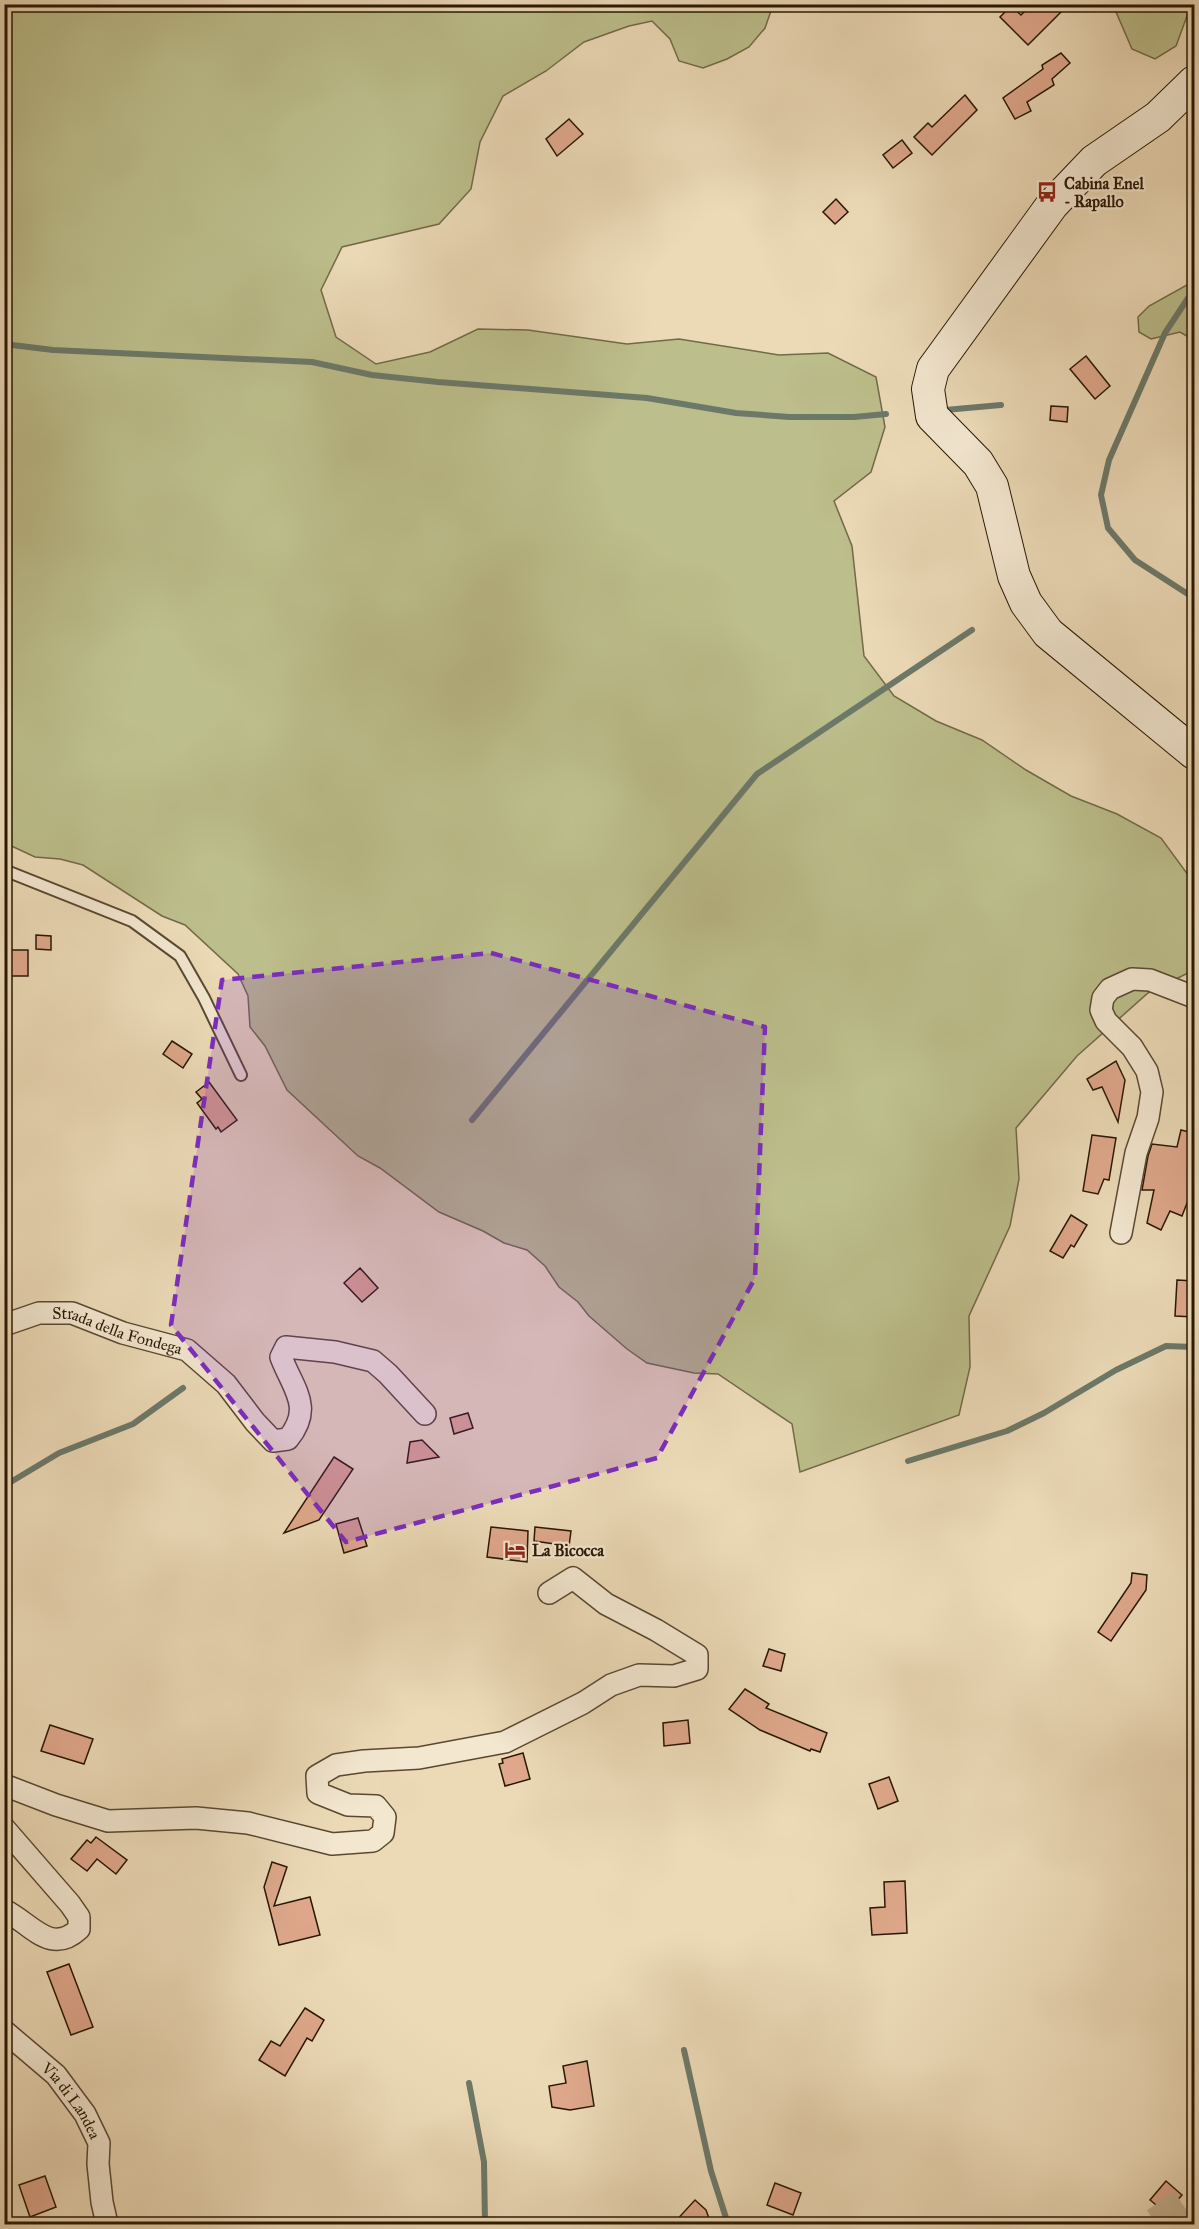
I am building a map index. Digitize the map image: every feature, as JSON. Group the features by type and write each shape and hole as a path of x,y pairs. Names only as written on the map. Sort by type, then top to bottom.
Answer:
{"street":[{"path":"1194,82 1158,117 1094,160 1052,205 933,369 928,389 932,416 978,463 992,486 1014,576 1026,603 1048,633 1194,753"},
{"path":"1121,1233 1136,1153 1148,1118 1152,1092 1147,1071 1132,1047 1106,1021 1101,1010 1102,998 1110,989 1132,979 1150,980 1194,997"},
{"name":"Strada della Fondega","path":"4,1325 39,1313 72,1312 123,1333 187,1350 226,1384 255,1422 273,1441 288,1439 298,1426 300,1410 298,1390 287,1374 281,1357 286,1347 335,1352 373,1361 425,1414"},
{"path":"4,1785 56,1805 108,1821 196,1818 248,1823 333,1844 373,1841 383,1833 385,1817 376,1806 348,1805 318,1793 317,1776 336,1765 419,1758 505,1742 583,1703 611,1684 639,1675 674,1676 697,1669 697,1655 606,1604 573,1578 549,1593"},
{"path":"4,1828 70,1904 79,1917 79,1929 69,1938 57,1940 42,1936 4,1910"},
{"name":"Via di Landea","path":"4,2031 56,2075 85,2114 99,2144 99,2174 108,2224"}],"lane":[{"path":"4,870 132,921 180,956 204,998 241,1075"}],"highlighted area":[{"path":"491,953 765,1027 755,1278 657,1458 346,1542 171,1325 222,980"}],"green space":[{"path":"1113,4 1191,5 1176,46 1155,59 1132,49"},
{"path":"5,5 773,5 765,28 749,47 703,68 679,61 670,39 652,21 629,26 584,42 546,71 503,96 480,142 471,189 439,224 342,247 321,290 336,337 376,364 430,352 478,329 528,330 627,344 679,339 779,355 828,353 876,377 885,427 871,472 834,501 852,546 864,656 894,696 936,721 982,740 1026,770 1071,796 1117,814 1161,838 1194,883 1194,970 1148,993 1077,1056 1016,1128 1019,1179 1010,1226 969,1316 970,1367 959,1415 800,1472 792,1424 718,1374 694,1373 647,1363 589,1316 578,1302 559,1287 545,1266 527,1250 504,1243 439,1212 380,1168 358,1156 287,1090 265,1046 250,1027 248,996 238,974 185,925 162,916 83,865 60,859 35,857 5,843"},
{"path":"1194,281 1194,361 1192,339 1180,332 1151,339 1139,332 1138,317 1149,306"}],"building":[{"path":"1032,4 1069,4 1028,45 1000,17 1011,6 1021,15"},
{"path":"1061,53 1070,63 1052,79 1054,85 1027,102 1031,111 1015,119 1003,98 1043,69 1042,65"},
{"path":"965,95 977,110 932,155 914,137 928,123 932,127"},
{"path":"569,119 583,134 557,156 546,139"},
{"path":"902,140 912,153 893,168 883,155"},
{"path":"836,199 848,212 835,224 823,212"},
{"path":"1086,356 1110,386 1095,399 1070,369"},
{"path":"1051,406 1068,407 1067,422 1050,420"},
{"path":"36,935 51,936 51,950 36,949"},
{"path":"4,950 28,950 28,976 4,976"},
{"path":"172,1041 192,1054 183,1068 163,1054"},
{"path":"1116,1061 1125,1080 1118,1122 1102,1087 1093,1090 1087,1079"},
{"path":"209,1082 237,1120 221,1132 218,1127 216,1129 197,1103 202,1099 196,1092"},
{"path":"1181,1130 1194,1133 1194,1185 1182,1216 1170,1211 1161,1230 1147,1223 1154,1190 1142,1190 1148,1156 1152,1144 1177,1147"},
{"path":"1092,1135 1116,1138 1109,1180 1104,1179 1098,1194 1083,1191"},
{"path":"1071,1215 1087,1225 1074,1247 1071,1245 1063,1258 1050,1251"},
{"path":"360,1268 378,1288 362,1302 344,1283"},
{"path":"1177,1280 1194,1281 1194,1317 1175,1316"},
{"path":"468,1413 473,1428 454,1434 450,1418"},
{"path":"422,1440 439,1457 407,1463 410,1442"},
{"path":"334,1457 353,1469 319,1520 284,1533"},
{"path":"358,1518 367,1546 344,1553 336,1524"},
{"path":"491,1527 528,1531 527,1562 487,1557"},
{"path":"535,1527 571,1531 569,1546 534,1541"},
{"path":"1132,1573 1147,1575 1146,1590 1111,1641 1098,1632 1131,1583"},
{"path":"769,1649 785,1654 781,1671 763,1666"},
{"path":"745,1689 769,1704 766,1708 827,1733 820,1752 811,1749 810,1751 760,1730 729,1709"},
{"path":"688,1720 690,1743 664,1746 663,1723"},
{"path":"50,1725 93,1739 84,1764 41,1751"},
{"path":"523,1753 530,1779 505,1786 499,1764 503,1763 502,1759"},
{"path":"889,1777 898,1801 878,1809 869,1784"},
{"path":"96,1837 127,1860 116,1874 97,1859 87,1871 71,1859 87,1840 91,1843"},
{"path":"272,1862 287,1867 274,1906 310,1897 320,1935 279,1945 264,1887"},
{"path":"905,1881 907,1933 872,1935 870,1908 885,1907 884,1882"},
{"path":"69,1964 93,2027 71,2035 47,1972"},
{"path":"305,2008 324,2020 312,2041 307,2038 285,2076 259,2060 271,2041 280,2046"},
{"path":"587,2061 594,2106 570,2110 552,2107 549,2086 566,2083 563,2066"},
{"path":"45,2176 56,2207 30,2217 19,2185"},
{"path":"1166,2181 1182,2195 1166,2213 1150,2200"},
{"path":"775,2183 801,2193 793,2215 767,2205"},
{"path":"695,2200 706,2210 711,2224 673,2224"}],"waterway":[{"path":"1194,289 1165,333 1109,460 1101,495 1108,528 1135,560 1194,598"},
{"path":"4,344 53,350 312,362 372,375 647,398 736,413 789,417 854,417 886,414"},
{"path":"945,410 1001,405"},
{"path":"472,1120 757,774 972,630"},
{"path":"908,1461 1007,1431 1044,1413 1116,1370 1166,1346 1194,1347"},
{"path":"4,1486 59,1453 133,1424 183,1388"},
{"path":"684,2050 711,2171 728,2224"},
{"path":"469,2083 484,2162 485,2224"}],"tunnel":[{"path":"1156,2224 1194,2199"}],"place":[{"name":"Cabina Enel - Rapallo","path":"1047,192"},
{"name":"La Bicocca","path":"515,1550"}]}
